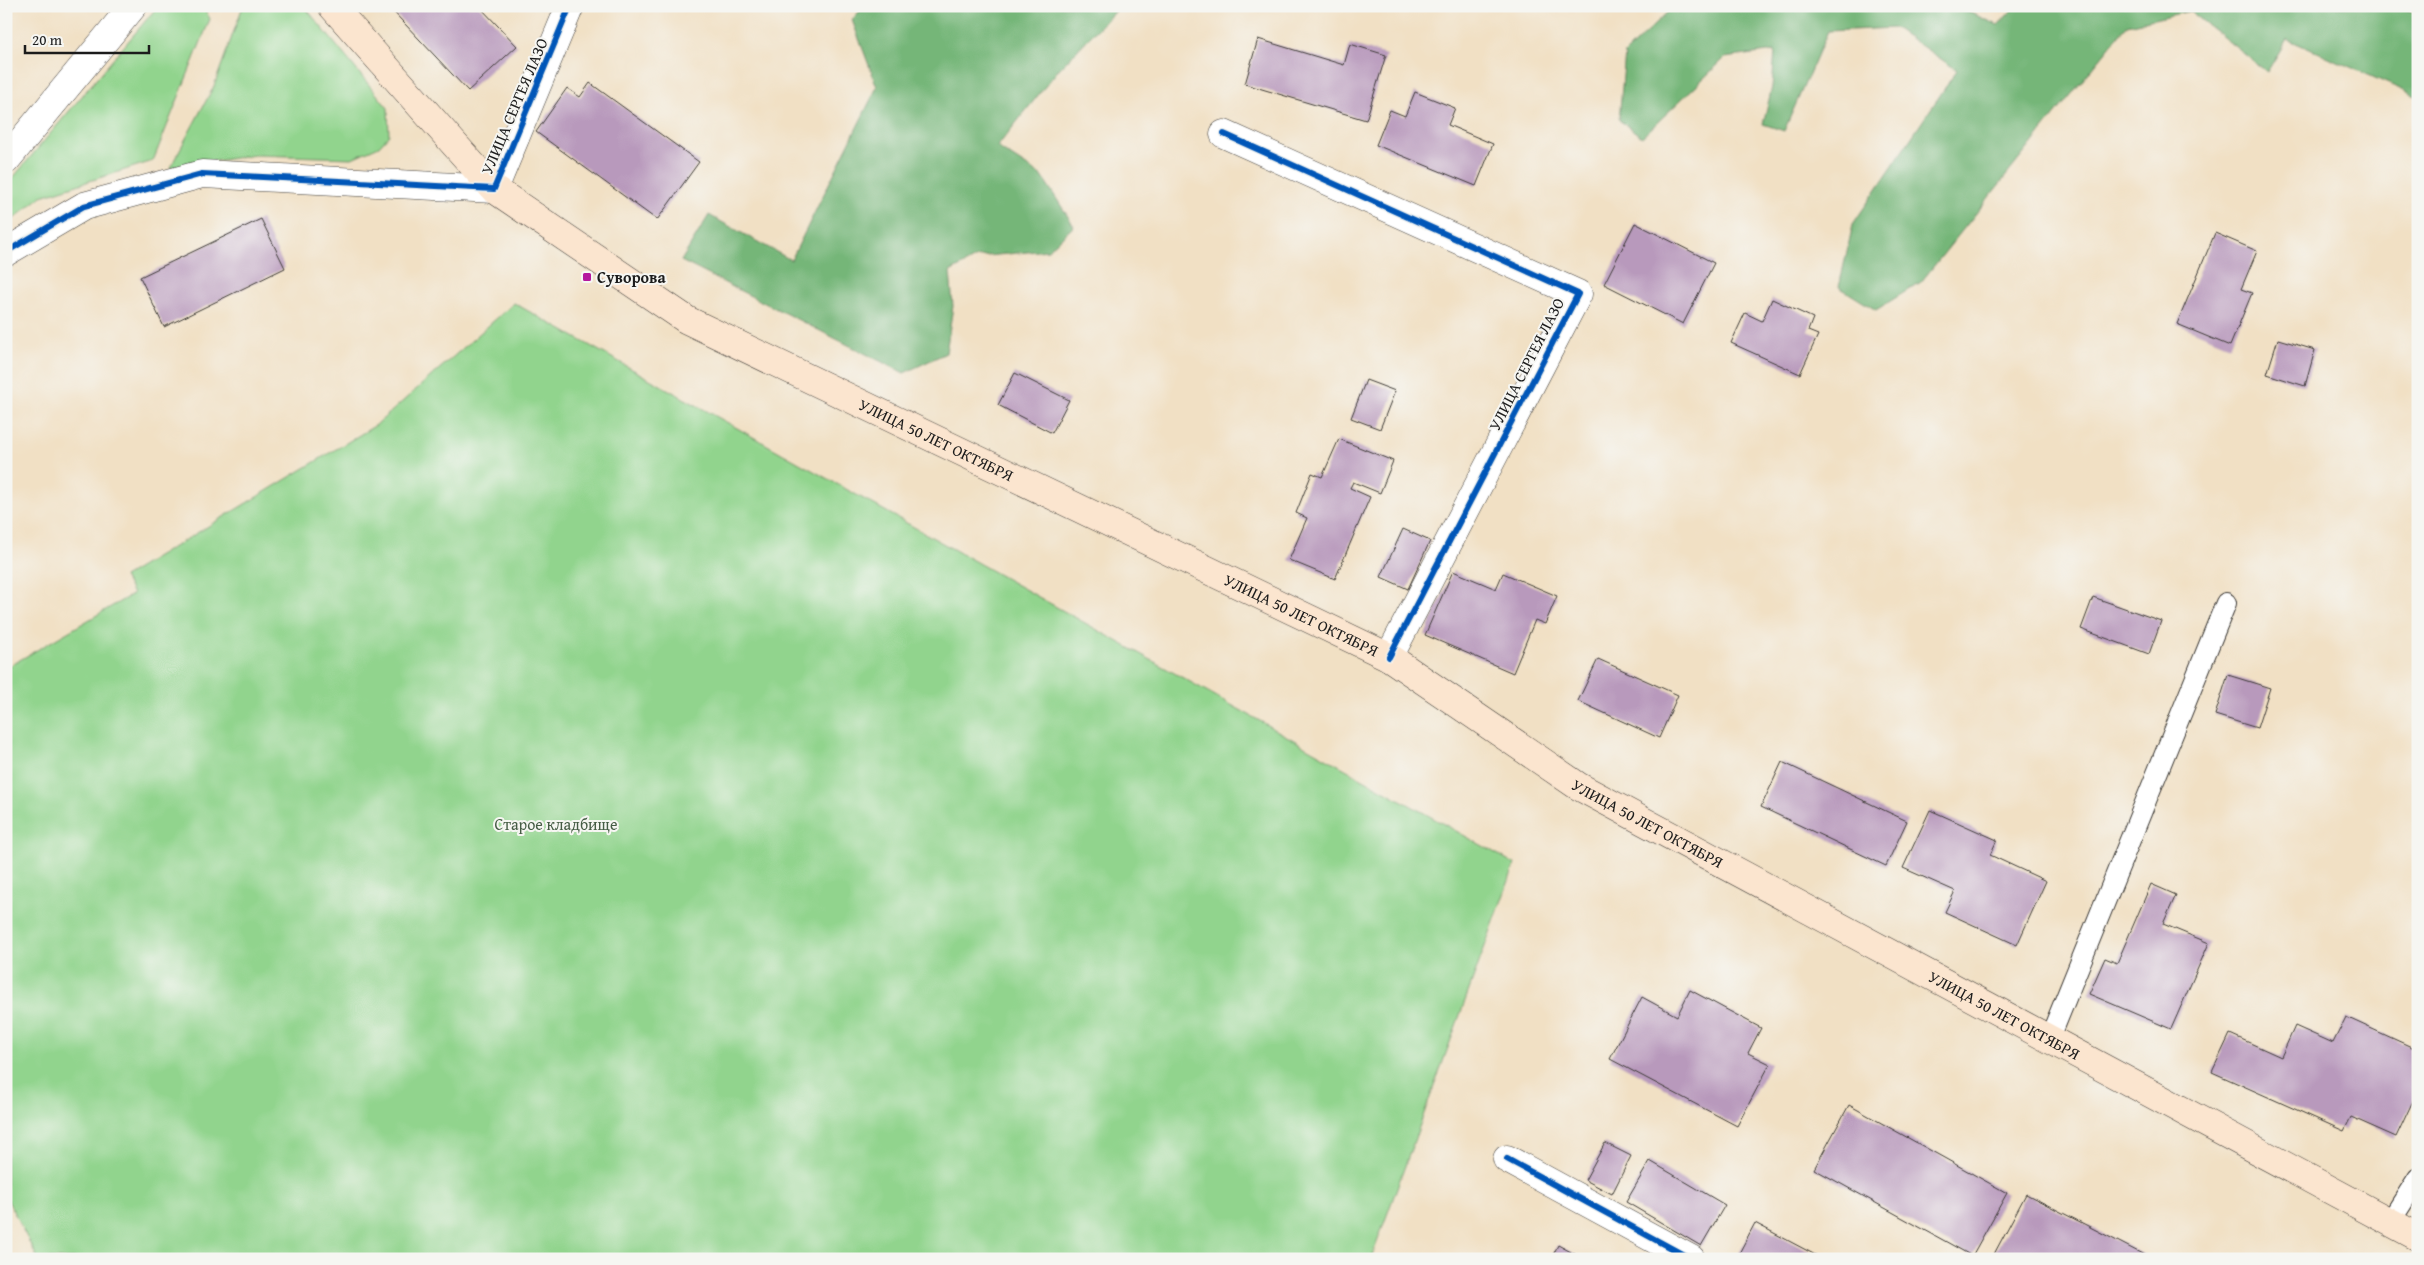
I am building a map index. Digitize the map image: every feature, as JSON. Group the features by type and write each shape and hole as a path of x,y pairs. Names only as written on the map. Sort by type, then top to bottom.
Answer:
{"main road":[{"name":"УЛИЦА 50 ЛЕТ ОКТЯБРЯ","path":"332,6 494,189 687,320 1390,657 1578,786 2418,1237"}],"street":[{"path":"6,160 133,6"},
{"name":"УЛИЦА СЕРГЕЯ ЛАЗО","path":"494,189 570,6"},
{"name":"УЛИЦА СЕРГЕЯ ЛАЗО","path":"1224,134 1578,294 1390,657"},
{"path":"6,252 84,206 202,174 494,189"},
{"path":"1507,1159 1691,1259"}],"lane":[{"path":"2049,1040 2226,603"},
{"path":"2390,1222 2418,1178"}],"green space":[{"path":"158,6 203,6 210,19 153,161 42,196 6,225 6,186"},
{"path":"243,6 304,6 388,108 389,135 379,146 352,158 255,155 170,168 214,86"},
{"path":"864,6 1120,6 1059,69 997,147 1042,176 1074,226 1048,250 977,257 950,272 953,306 946,353 904,373 681,261 709,215 791,260 877,87 852,20"},
{"path":"1674,6 1955,6 1998,25 2016,6 2398,6 2418,14 2418,97 2287,39 2267,72 2190,11 2127,25 1921,282 1876,310 1839,287 1853,224 1957,70 1895,28 1828,31 1784,131 1763,124 1772,87 1775,51 1725,58 1642,137 1619,120 1625,53"},
{"name":"Старое кладбище","path":"514,303 1515,864 1371,1259 38,1259 6,1197 6,668 133,594 124,577 376,425"}],"building":[{"path":"388,6 479,6 517,46 468,91"},
{"path":"1258,39 1344,65 1350,44 1386,55 1366,120 1245,84"},
{"path":"590,83 699,162 657,220 536,132 567,88 580,97"},
{"path":"1415,92 1455,108 1448,125 1493,144 1476,186 1376,145 1390,110 1405,116"},
{"path":"261,219 285,268 164,327 140,277"},
{"path":"1635,223 1714,263 1683,324 1604,284"},
{"path":"2215,233 2257,251 2241,289 2252,293 2230,346 2177,324"},
{"path":"1772,299 1813,318 1808,331 1818,335 1800,374 1731,343 1745,313 1762,321"},
{"path":"2278,339 2315,350 2305,386 2267,374"},
{"path":"1015,373 1069,400 1052,433 998,405"},
{"path":"1366,380 1395,391 1380,429 1351,418"},
{"path":"1339,439 1393,461 1380,493 1353,482 1350,488 1370,497 1335,579 1289,560 1307,518 1296,513 1312,473 1322,477"},
{"path":"1403,529 1430,541 1408,589 1381,577"},
{"path":"1453,571 1496,589 1503,573 1557,596 1545,624 1535,620 1513,673 1425,635"},
{"path":"2093,597 2161,621 2149,654 2081,629"},
{"path":"1598,659 1678,695 1659,738 1578,701"},
{"path":"2228,675 2270,688 2257,728 2215,715"},
{"path":"1782,762 1907,821 1886,866 1761,807"},
{"path":"1930,810 1997,840 1990,855 2046,881 2017,945 1945,912 1955,891 1903,868"},
{"path":"2151,884 2176,895 2163,924 2209,943 2171,1029 2089,994 2105,958 2117,963"},
{"path":"1690,990 1761,1028 1748,1053 1770,1064 1737,1126 1610,1059 1642,997 1677,1016"},
{"path":"2346,1017 2418,1050 2418,1090 2396,1137 2351,1117 2344,1131 2212,1072 2230,1034 2281,1057 2295,1026 2333,1043"},
{"path":"1849,1105 2007,1193 1972,1256 1814,1169"},
{"path":"1605,1143 1631,1156 1612,1194 1585,1180"},
{"path":"1650,1161 1725,1205 1701,1246 1626,1202"},
{"path":"2026,1194 2152,1259 1998,1259 1993,1256"},
{"path":"1755,1223 1823,1259 1736,1259"},
{"path":"1558,1245 1584,1259 1551,1259"}],"cycle path":[{"path":"6,252 84,206 202,174 494,189 570,6"},
{"path":"1224,134 1578,294 1389,657"},
{"path":"1507,1159 1691,1259"}],"place":[{"name":"Суворова","path":"587,277"}]}
